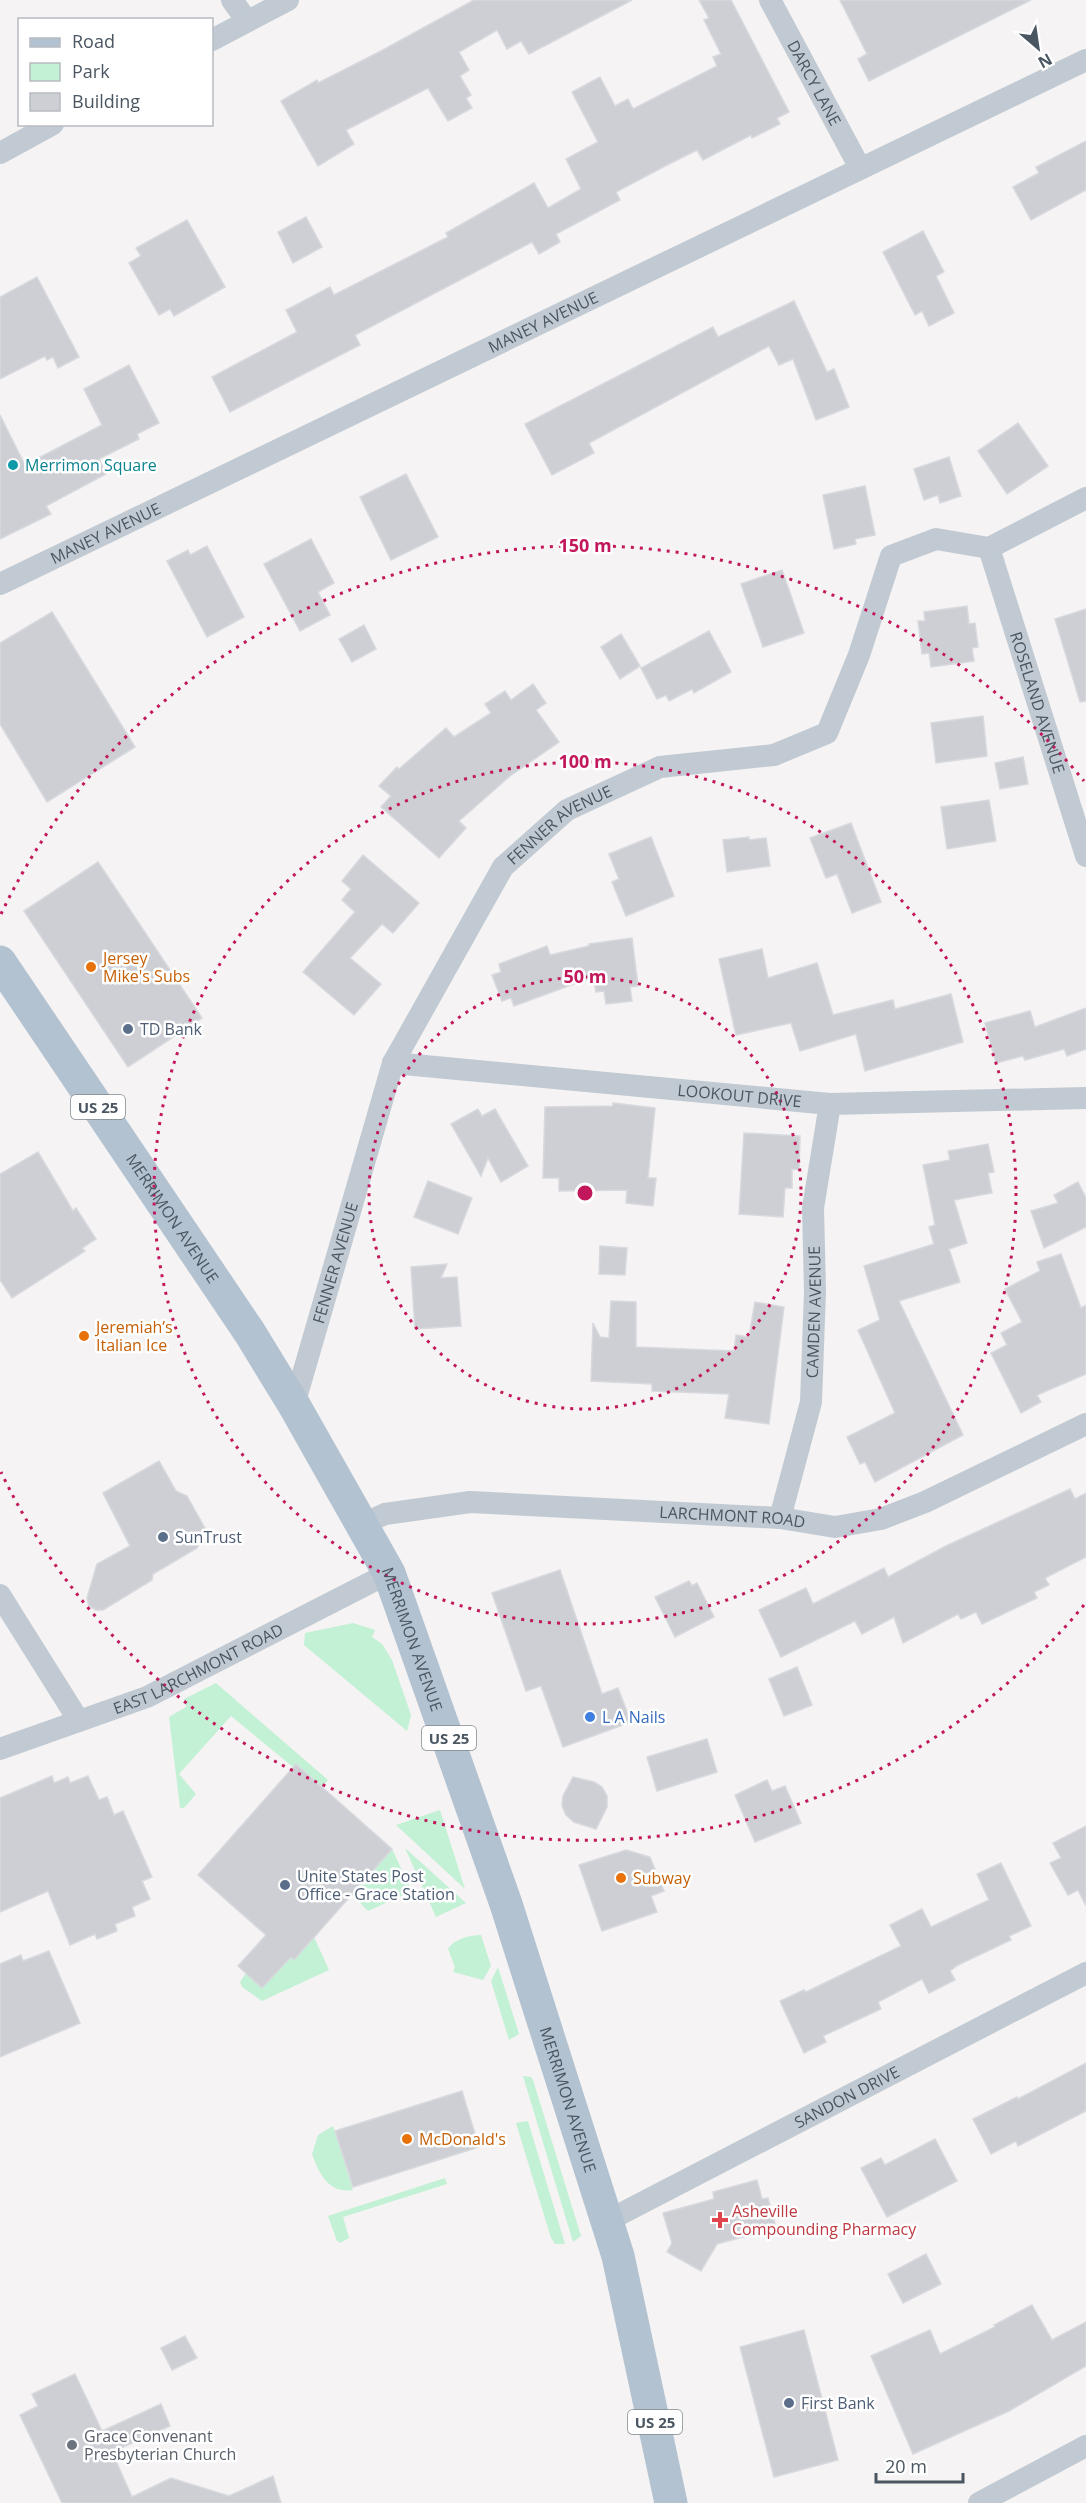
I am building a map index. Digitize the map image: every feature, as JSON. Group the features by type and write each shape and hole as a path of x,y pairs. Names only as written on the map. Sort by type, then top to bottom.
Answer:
{"main road":[{"name":"MERRIMON AVENUE","path":"0,962 250,1333 294,1405 389,1573 506,1904 607,2221 633,2322 671,2503"}],"street":[{"path":"232,0 247,21"},
{"path":"213,39 288,0"},
{"name":"DARCY LANE","path":"770,0 860,168"},
{"name":"MANEY AVENUE","path":"0,584 1086,60"},
{"path":"0,153 49,126"},
{"path":"989,548 1086,498"},
{"name":"FENNER AVENUE","path":"294,1405 393,1063 503,867 567,810 660,768 774,755 827,733 859,654 891,556 936,538 989,548"},
{"name":"ROSELAND AVENUE","path":"989,548 1086,856"},
{"name":"LOOKOUT DRIVE","path":"393,1063 830,1104 1086,1098"},
{"name":"CAMDEN AVENUE","path":"780,1518 811,1402 815,1291 813,1209 830,1104"},
{"name":"LARCHMONT ROAD","path":"362,1526 385,1514 470,1502 780,1518 835,1527 881,1519 925,1502 1086,1424"},
{"name":"EAST LARCHMONT ROAD","path":"0,1749 147,1696 389,1573"},
{"path":"0,1595 79,1721"},
{"name":"SANDON DRIVE","path":"607,2221 1086,1973"},
{"path":"979,2503 1086,2446"}],"green space":[{"path":"353,1623 375,1630 372,1637 382,1644 392,1660 411,1715 407,1731 304,1645 305,1633"},
{"path":"216,1683 328,1780 322,1787 297,1764 293,1767 231,1716 179,1774 196,1794 184,1808 180,1808 169,1717 186,1707 184,1699"},
{"path":"440,1810 465,1889 396,1825"},
{"path":"405,1848 466,1903 436,1917"},
{"path":"392,1849 412,1891 368,1911 352,1895"},
{"path":"481,1935 491,1966 483,1980 453,1972 455,1967 448,1949 463,1938"},
{"path":"314,1937 329,1970 262,2001 242,1987 240,1982 246,1973 262,1988 291,1957 294,1960"},
{"path":"498,1967 519,2034 509,2040 491,1981"},
{"path":"523,2076 531,2077 533,2080 581,2236 573,2242"},
{"path":"528,2121 565,2244 555,2244 551,2238 516,2123"},
{"path":"333,2126 353,2190 337,2189 331,2186 318,2169 312,2154 318,2135"},
{"path":"445,2178 447,2184 343,2217 349,2238 340,2243 337,2241 328,2216"}],"building":[{"path":"474,0 632,0 529,54 521,41 507,49 497,30 459,52 469,70 460,76 471,95 466,98 472,108 448,121 428,88 346,130 354,144 318,166 281,101 317,80 318,83 381,51"},
{"path":"699,0 731,0 789,112 777,118 780,124 752,138 751,135 703,160 697,150 667,165 616,192 620,200 556,234 560,242 539,254 532,242 355,335 360,345 230,412 212,377 297,332 286,310 330,287 334,295 448,237 446,233 534,183 548,208 581,189 566,159 598,142 572,92 600,77 615,106 628,99 633,109 717,66 713,57 721,54 704,20 709,18"},
{"path":"840,0 1031,0 869,81 858,59 867,54"},
{"path":"1086,141 1086,190 1031,220 1013,187 1039,173 1036,167"},
{"path":"306,217 322,247 293,263 278,232"},
{"path":"187,220 225,287 174,316 170,309 159,315 129,263 141,256 136,248"},
{"path":"923,231 944,272 936,276 954,313 929,326 922,311 915,315 883,252"},
{"path":"37,277 79,357 58,368 53,357 47,360 45,356 0,379 0,297"},
{"path":"794,301 827,372 834,369 849,407 816,420 793,359 779,365 769,346 589,443 594,453 552,475 525,424 713,327 718,337"},
{"path":"129,365 159,423 137,434 139,439 99,459 106,474 46,506 51,514 0,539 0,415 25,465 102,425 84,389"},
{"path":"1018,423 1048,466 1007,494 978,451"},
{"path":"949,457 961,496 940,503 938,495 924,500 914,469"},
{"path":"406,474 438,537 391,560 360,497"},
{"path":"865,486 875,535 855,539 856,544 834,549 823,495"},
{"path":"311,539 334,583 318,592 330,615 300,631 264,564"},
{"path":"207,546 244,617 207,637 167,561 188,550 190,555"},
{"path":"782,570 804,633 763,647 741,584"},
{"path":"967,606 969,624 975,623 978,647 972,648 974,661 931,667 929,653 922,654 918,621 925,621 924,612"},
{"path":"1086,609 1086,701 1080,702 1055,619"},
{"path":"52,612 135,747 47,802 0,724 0,643"},
{"path":"364,625 376,649 352,662 339,639"},
{"path":"709,631 731,672 694,693 692,689 669,701 666,695 657,699 641,668"},
{"path":"621,634 640,666 620,679 601,647"},
{"path":"533,684 546,703 536,710 559,742 510,776 459,821 466,828 439,858 381,807 391,796 379,786 397,767 399,769 446,728 454,737 491,713 485,704 505,691 511,700"},
{"path":"983,716 987,756 936,763 931,723"},
{"path":"1023,757 1028,784 1000,789 995,763"},
{"path":"989,800 996,841 947,849 941,807"},
{"path":"851,823 881,902 852,913 837,874 826,878 810,838"},
{"path":"651,837 674,896 626,916 612,882 619,879 609,854"},
{"path":"749,837 749,840 766,838 770,866 727,872 723,840"},
{"path":"363,855 419,903 393,933 382,924 350,958 381,984 354,1015 303,972 355,912 342,900 351,889 342,881"},
{"path":"98,862 202,1018 128,1067 24,911"},
{"path":"632,938 638,986 630,987 632,1001 606,1004 604,991 596,992 593,977 514,1006 511,998 502,1001 492,975 501,972 499,964 547,946 550,955 589,946 589,944"},
{"path":"762,949 768,978 817,963 833,1015 893,1000 895,1009 951,994 963,1042 865,1071 856,1034 800,1051 791,1023 736,1035 719,959"},
{"path":"1086,1008 1086,1049 1067,1056 1064,1049 1025,1060 1023,1056 996,1063 985,1023 1030,1011 1035,1027"},
{"path":"613,1103 655,1108 648,1178 656,1178 653,1206 626,1203 627,1190 559,1191 559,1178 543,1178 545,1107 613,1106"},
{"path":"478,1109 482,1116 495,1109 528,1166 501,1182 488,1158 481,1176 451,1124"},
{"path":"744,1133 800,1136 799,1170 792,1169 792,1188 785,1188 783,1217 739,1214"},
{"path":"988,1144 994,1172 988,1173 992,1193 954,1200 967,1243 949,1249 960,1282 899,1301 963,1435 875,1482 865,1462 860,1464 847,1437 895,1413 858,1330 880,1320 864,1266 934,1244 929,1227 935,1225 923,1165 950,1160 948,1151"},
{"path":"38,1152 73,1211 76,1208 96,1239 82,1248 85,1251 12,1298 0,1280 0,1174"},
{"path":"428,1181 472,1198 458,1234 414,1217"},
{"path":"1078,1182 1086,1198 1086,1227 1044,1248 1031,1211 1058,1203 1054,1195"},
{"path":"600,1246 627,1248 625,1275 599,1274"},
{"path":"1061,1254 1081,1308 1086,1305 1086,1374 1037,1395 1041,1402 1021,1413 991,1353 1007,1345 1001,1333 1022,1322 1005,1289 1040,1271 1037,1262"},
{"path":"447,1264 441,1278 457,1277 461,1326 415,1329 411,1267"},
{"path":"611,1301 636,1302 636,1347 734,1351 736,1335 749,1337 755,1302 784,1307 769,1424 725,1418 729,1394 652,1391 652,1384 591,1381 593,1323 600,1337 609,1338"},
{"name":"SunTrust","path":"159,1461 176,1491 187,1496 206,1530 197,1548 153,1574 152,1580 103,1610 96,1610 89,1606 87,1598 97,1564 130,1546 103,1493"},
{"path":"1070,1489 1075,1499 1086,1493 1086,1557 1045,1578 1049,1585 1034,1592 1037,1598 982,1624 976,1612 961,1619 958,1614 903,1643 894,1617 862,1634 855,1621 781,1657 759,1610 806,1588 813,1604 884,1568 888,1577 946,1546"},
{"path":"560,1570 602,1694 618,1688 631,1722 563,1747 541,1686 526,1691 492,1593"},
{"path":"689,1581 692,1586 697,1583 714,1617 675,1637 655,1597"},
{"path":"797,1667 812,1705 784,1716 769,1679"},
{"path":"707,1739 717,1772 657,1791 647,1757"},
{"name":"Unite States Post Office - Grace Station","path":"296,1764 392,1849 294,1960 291,1957 262,1988 238,1966 266,1935 198,1875"},
{"path":"52,1776 54,1783 68,1777 70,1783 88,1776 99,1800 107,1797 114,1815 123,1811 152,1877 142,1881 150,1899 132,1907 135,1916 115,1924 117,1931 97,1939 95,1934 70,1945 48,1891 0,1912 0,1798"},
{"path":"573,1777 594,1782 602,1787 607,1796 607,1807 596,1829 574,1822 566,1815 562,1806 563,1796"},
{"path":"767,1780 772,1791 785,1786 801,1823 755,1842 735,1795"},
{"path":"1086,1826 1086,1906 1078,1890 1068,1895 1050,1863 1061,1858 1053,1843"},
{"name":"Subway","path":"626,1850 650,1857 664,1891 651,1896 657,1912 602,1931 579,1865"},
{"path":"1001,1863 1031,1926 1009,1936 1011,1940 958,1965 950,1971 955,1980 929,1993 922,1979 878,2002 881,2009 823,2036 826,2042 804,2053 780,2001 804,1990 806,1992 901,1946 890,1925 922,1909 931,1927 989,1900 977,1874"},
{"path":"49,1951 80,2023 0,2057 0,1964 21,1955 23,1961"},
{"path":"1086,2063 1086,2111 1018,2146 1016,2141 991,2154 973,2119 1017,2097 1018,2099"},
{"name":"McDonald's","path":"462,2091 479,2147 353,2187 335,2131"},
{"path":"935,2139 957,2181 887,2217 861,2168 881,2158 885,2165"},
{"name":"Asheville Compounding Pharmacy","path":"757,2180 762,2199 768,2198 776,2228 717,2244 701,2271 667,2252 672,2243 663,2213 714,2199 713,2192"},
{"path":"926,2254 941,2284 903,2303 888,2274"},
{"path":"1032,2305 1052,2340 1086,2322 1086,2366 1009,2411 913,2454 871,2356 930,2330 940,2354 995,2327 994,2325"},
{"name":"First Bank","path":"804,2330 838,2460 774,2477 740,2347"},
{"path":"185,2336 197,2358 172,2370 161,2348"},
{"name":"Grace Convenant Presbyterian Church","path":"75,2374 102,2431 161,2404 170,2426 112,2452 132,2497 171,2478 229,2496 273,2476 281,2503 62,2503 20,2415 38,2406 32,2394"}],"place":[{"name":"Merrimon Square","path":"13,465"},
{"name":"Jersey Mike's Subs","path":"91,967"},
{"name":"TD Bank","path":"128,1029"},
{"name":"Jeremiah’s Italian Ice","path":"84,1336"},
{"name":"SunTrust","path":"163,1537"},
{"name":"L A Nails","path":"590,1717"},
{"name":"Subway","path":"621,1878"},
{"name":"Unite States Post Office - Grace Station","path":"285,1885"},
{"name":"McDonald's","path":"407,2139"},
{"name":"Asheville Compounding Pharmacy","path":"720,2220"},
{"name":"First Bank","path":"789,2403"},
{"name":"Grace Convenant Presbyterian Church","path":"72,2445"}]}
